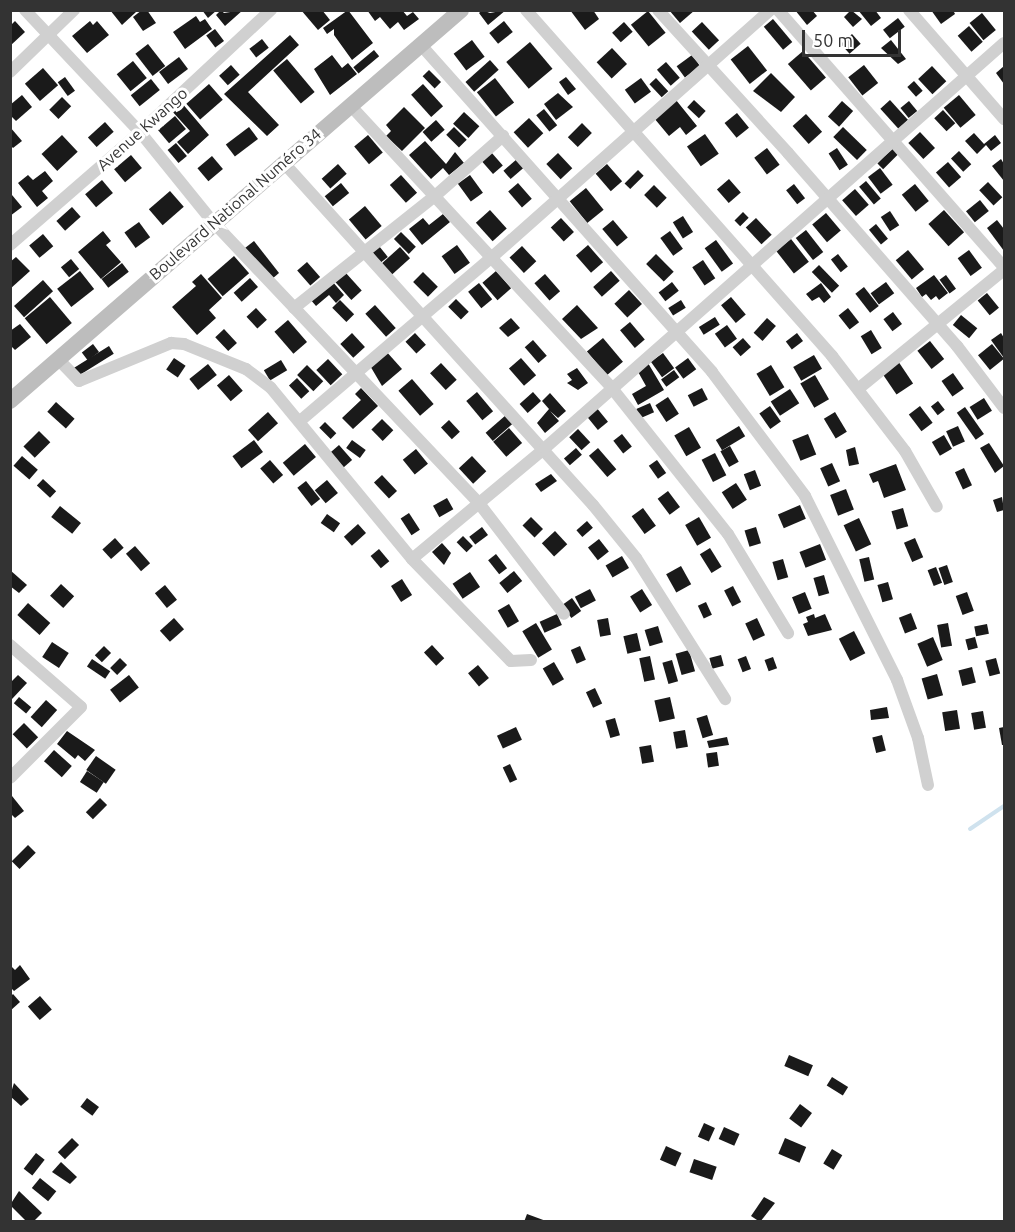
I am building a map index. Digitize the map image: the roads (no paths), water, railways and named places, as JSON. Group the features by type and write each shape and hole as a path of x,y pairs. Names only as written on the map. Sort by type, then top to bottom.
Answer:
{"main road":[{"name":"Boulevard National Numéro 34","path":"10,401 213,222 461,10"}],"street":[{"path":"25,10 140,132 213,222 478,501 564,614"},
{"path":"10,72 74,10"},
{"name":"Avenue Kwango","path":"10,245 140,132 271,10"},
{"path":"526,10 632,134 679,182 750,267 832,356 905,451 937,507"},
{"path":"658,10 828,199 1005,408"},
{"path":"300,421 354,372 423,317 491,258 770,10"},
{"path":"777,10 1005,268 858,389"},
{"path":"909,10 1005,119"},
{"path":"412,559 478,501 545,448 611,387 677,332 1005,43"},
{"path":"420,44 677,332 805,496 897,680 918,738 928,785"},
{"path":"350,105 611,387 728,534 788,633"},
{"path":"294,308 435,196 503,136"},
{"path":"283,162 362,253 545,448 636,558 724,699"},
{"path":"57,358 79,381 149,349 184,344 246,369 271,388 412,559 511,661 531,660"},
{"path":"10,645 81,707 15,764 10,778"}],"waterway":[{"path":"970,829 1004,806"}]}
